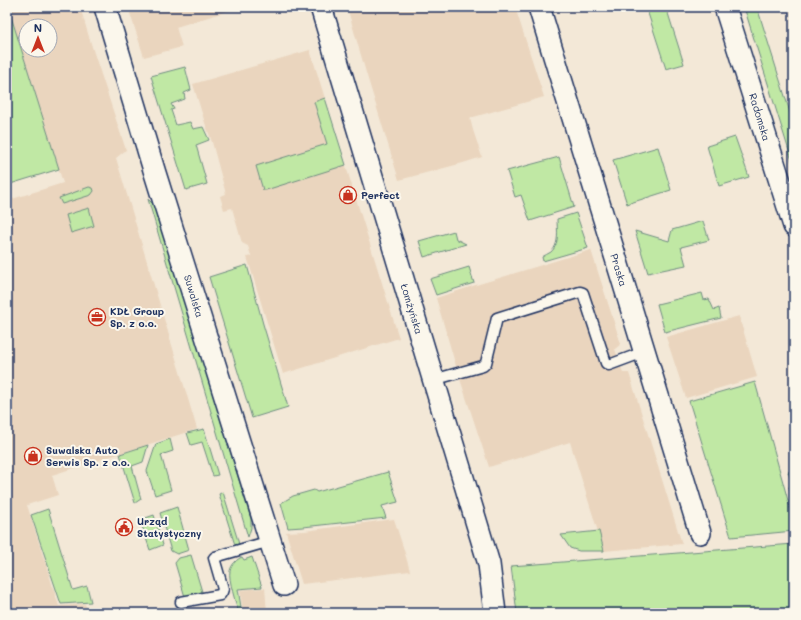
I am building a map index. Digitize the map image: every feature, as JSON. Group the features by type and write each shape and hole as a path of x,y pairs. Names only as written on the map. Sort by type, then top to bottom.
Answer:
{"street":[{"name":"Suwalska","path":"105,7 154,170 284,585"},
{"name":"Łomżyńska","path":"321,7 489,564 495,613"},
{"name":"Praska","path":"539,7 700,533"},
{"name":"Radomska","path":"725,7 794,226"}],"lane":[{"path":"433,380 483,366 486,363 497,318 580,292 583,293 606,363 609,365 644,352"},
{"path":"181,602 220,595 223,589 214,558 215,557 270,541"}],"shaded area":[{"path":"8,7 80,7 126,150 116,158 197,429 52,475 58,495 27,505 59,606 85,604 88,613 7,613 7,214 12,212 9,200 63,183 24,58 58,58 58,18 18,18 18,39"},
{"path":"128,7 241,7 176,27 182,47 144,57"},
{"path":"347,7 515,7 544,97 470,118 482,157 399,180"},
{"path":"310,50 399,338 283,374 247,257 251,256 248,246 242,243 232,208 224,210 220,196 226,194 212,142 193,84"},
{"path":"591,250 621,344 615,349 623,373 629,373 682,544 604,551 570,442 489,467 458,373 436,298"},
{"path":"739,316 757,377 686,398 666,337"},
{"path":"394,519 410,571 302,584 286,532 305,531"},
{"path":"265,588 267,613 243,613 240,590"}],"green space":[{"path":"8,7 18,39 18,58 24,58 59,169 7,185"},
{"path":"646,7 666,7 684,64 666,69"},
{"path":"744,7 757,7 794,125 794,167"},
{"path":"185,67 191,90 184,93 185,99 171,104 174,109 171,110 176,125 190,122 193,129 203,127 209,140 196,145 207,184 186,190 151,76"},
{"path":"325,98 346,165 263,190 256,166 327,144 314,102"},
{"path":"735,137 749,177 719,186 707,146"},
{"path":"658,147 671,190 627,204 613,160"},
{"path":"559,157 574,207 530,221 521,195 515,197 507,171"},
{"path":"89,187 93,188 94,191 91,195 62,204 59,198"},
{"path":"148,199 155,206 251,519 251,528 248,537"},
{"path":"89,208 94,226 71,233 66,215"},
{"path":"576,213 588,248 543,261 542,257 551,252 556,245 557,219"},
{"path":"703,221 709,240 681,247 686,265 648,273 635,231 669,241 672,230"},
{"path":"454,231 456,239 466,244 424,257 419,241"},
{"path":"247,265 288,407 252,418 209,277"},
{"path":"469,267 474,283 436,295 430,279"},
{"path":"702,293 704,300 709,299 714,310 719,308 721,318 665,332 657,304"},
{"path":"755,382 794,522 794,531 731,537 689,401"},
{"path":"204,429 218,475 213,476 202,442 191,445 187,433"},
{"path":"170,439 173,451 161,455 171,490 155,495 147,471 156,444"},
{"path":"148,445 143,462 132,466 141,499 135,503 120,454"},
{"path":"794,471 794,501 789,487 793,485 788,472"},
{"path":"388,472 398,502 382,506 386,518 288,528 281,503 293,496 314,490 317,492"},
{"path":"223,492 239,544 235,545 219,494"},
{"path":"177,507 189,550 177,554 171,551 160,513"},
{"path":"48,509 73,590 87,586 91,602 61,604 31,515"},
{"path":"154,515 163,545 150,550 140,520"},
{"path":"599,531 604,551 579,551 570,548 561,535"},
{"path":"794,544 794,613 517,613 511,566"},
{"path":"191,555 203,595 185,597 175,563 179,558"},
{"path":"242,557 244,560 252,557 262,587 238,589 242,613 239,613 230,575 233,564"}],"place":[{"name":"Perfect","path":"348,195"},
{"name":"KDŁ Group Sp. z o.o.","path":"97,317"},
{"name":"Suwalska Auto Serwis Sp. z o.o.","path":"33,456"},
{"name":"Urząd Statystyczny","path":"124,527"}]}
